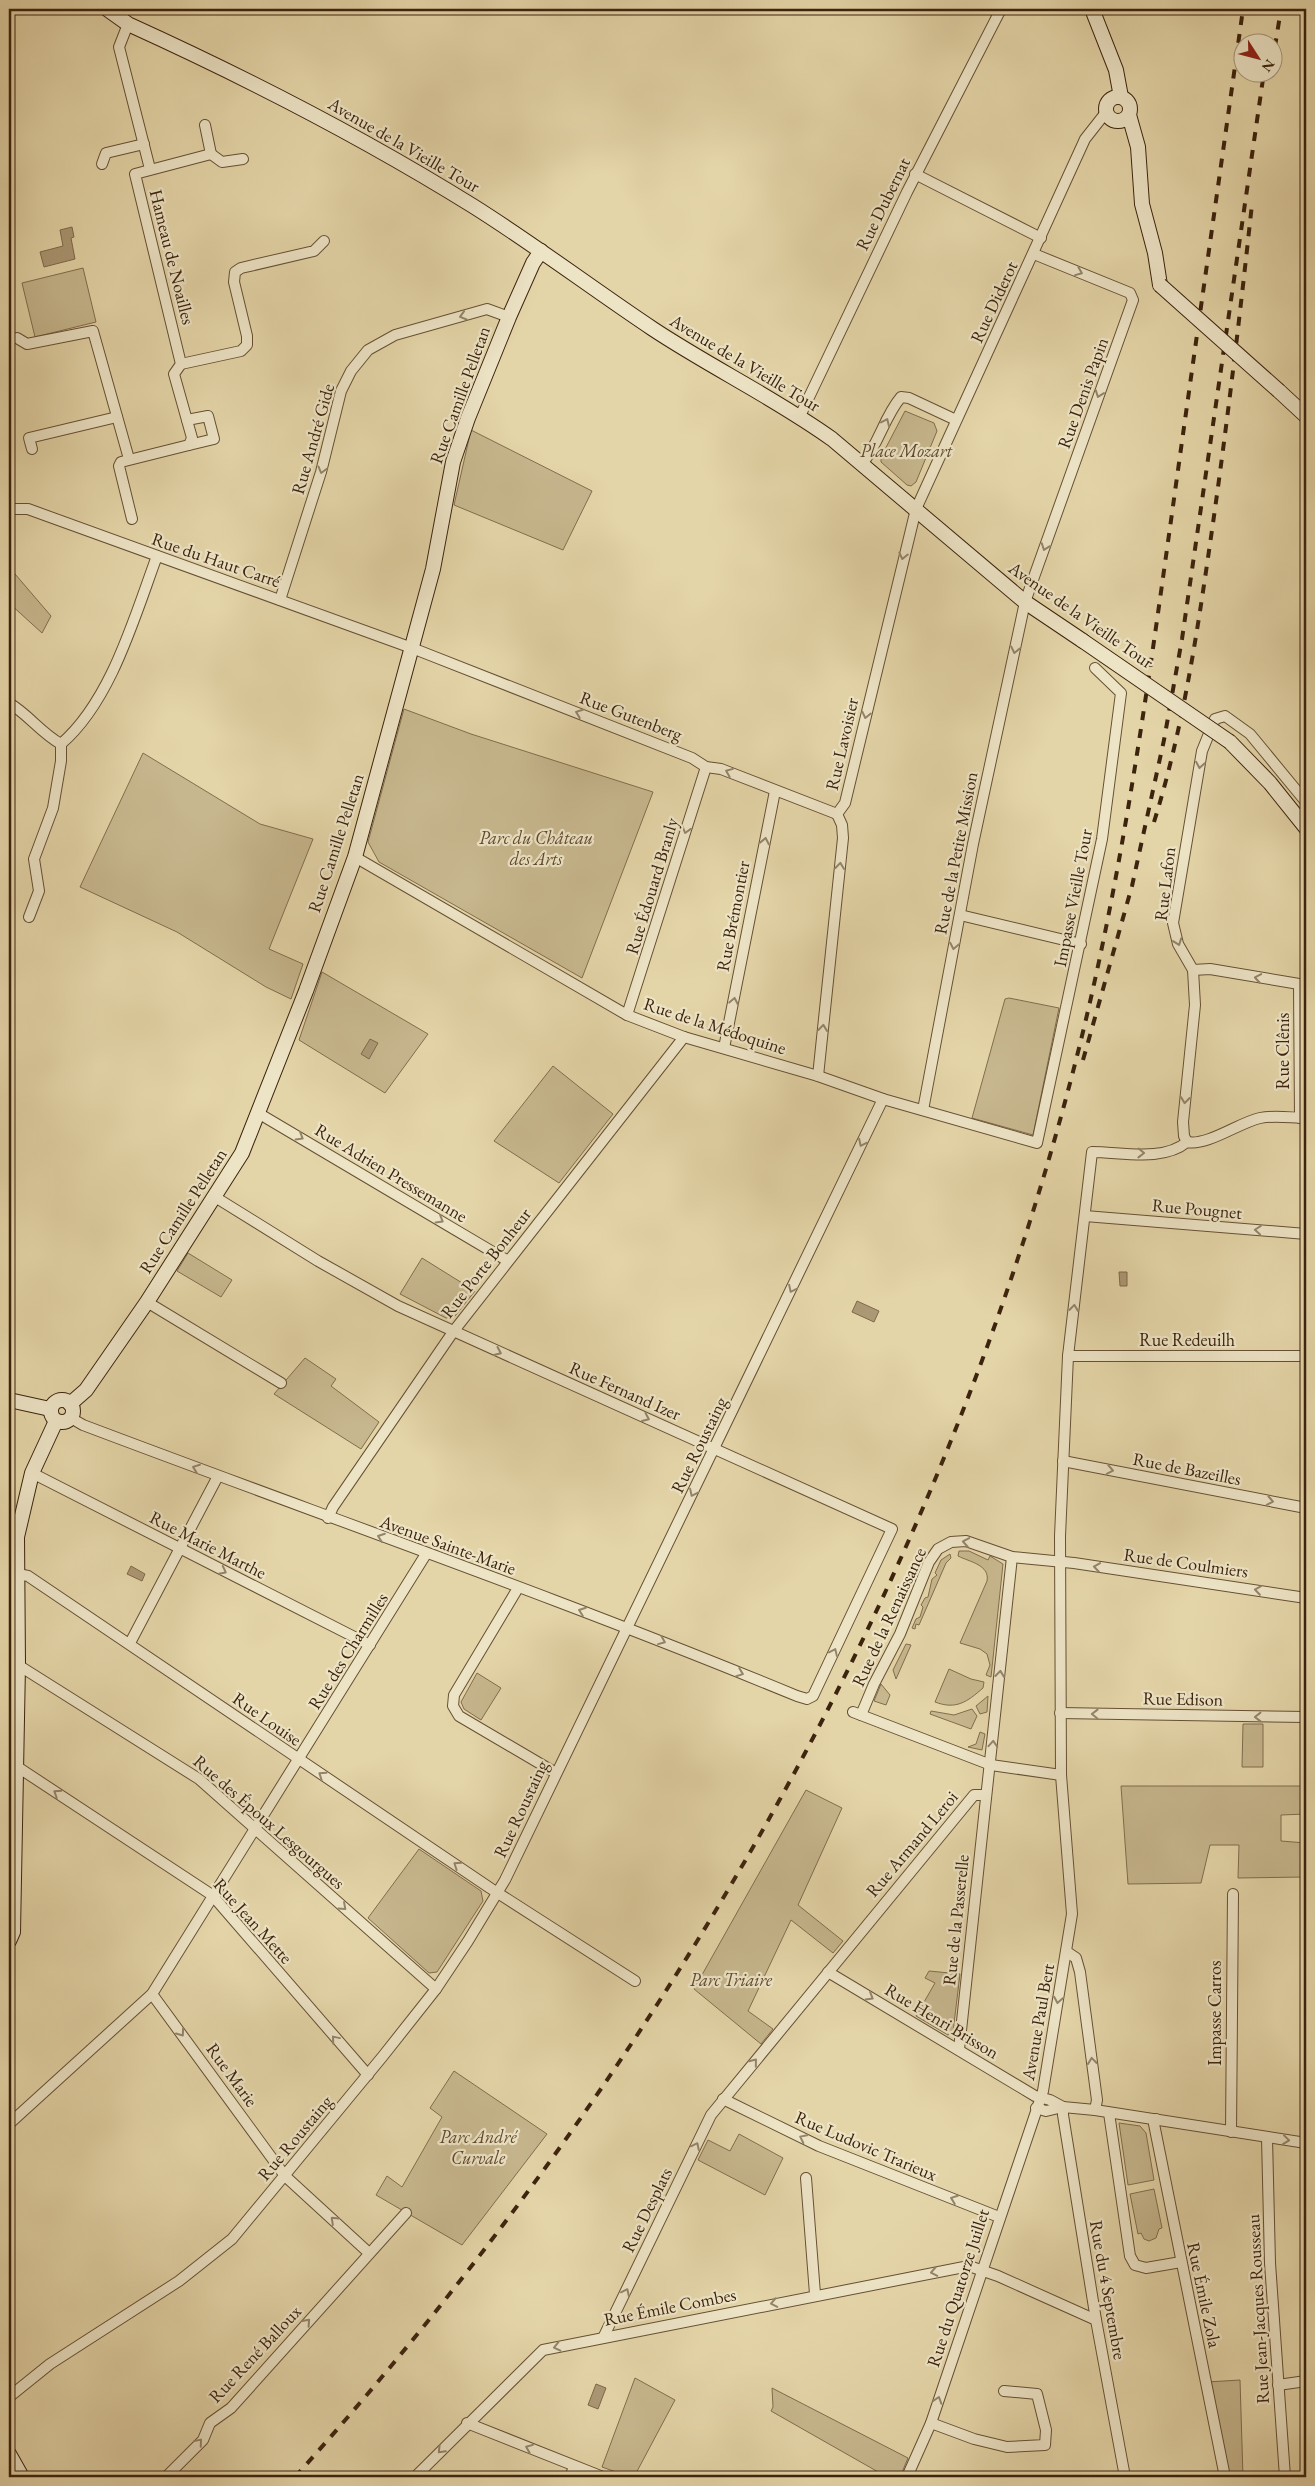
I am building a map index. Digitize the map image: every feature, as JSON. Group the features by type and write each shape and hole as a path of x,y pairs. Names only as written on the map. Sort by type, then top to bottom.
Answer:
{"street":[{"name":"Avenue de la Vieille Tour","path":"107,9 128,24 296,104 466,203 541,251 654,330 800,416 862,464 1025,602 1230,742 1270,783 1306,828"},
{"name":"Rue Dubernat","path":"800,416 915,174 1001,9"},
{"path":"1092,9 1116,70 1121,97 1130,106 1129,115 1138,147 1142,204 1155,253 1160,285 1306,416"},
{"name":"Hameau de Noailles","path":"128,24 119,47 150,169"},
{"path":"1121,97 1110,100 1107,111 1114,120 1122,120 1129,115"},
{"name":"Rue Diderot","path":"916,509 1085,139 1107,111"},
{"path":"205,125 211,154"},
{"path":"102,164 106,153 144,144"},
{"name":"Hameau de Noailles","path":"190,445 192,438 174,374 181,364 135,174 211,154 222,162 243,159"},
{"path":"915,174 1041,238"},
{"path":"181,364 241,351 247,345 247,336 234,282 235,272 241,268 314,251 324,241"},
{"name":"Rue Camille Pelletan","path":"53,1415 54,1402 61,1400 70,1404 86,1390 147,1302 242,1154 306,991 354,857 433,570 454,462 468,418 509,317 533,263 541,251"},
{"name":"Rue Denis Papin","path":"1025,602 1133,300 1130,293 1034,254"},
{"name":"Rue André Gide","path":"280,600 321,472 341,391 351,371 368,350 395,335 487,308 509,317"},
{"path":"16,338 27,344 93,331 129,459"},
{"path":"862,464 874,450 894,406 901,397 910,398 956,420"},
{"path":"132,519 119,466 121,462 214,439 208,416 187,420"},
{"path":"32,449 29,438 117,417"},
{"name":"Rue du Haut Carré","path":"9,509 28,509 412,648"},
{"name":"Rue Lavoisier","path":"818,1076 843,838 842,825 837,814 845,803 916,509"},
{"path":"61,744 78,730 102,691 119,656 157,556"},
{"name":"Rue de la Petite Mission","path":"923,1110 975,836 1025,602"},
{"name":"Rue Gutenberg","path":"412,648 692,758 706,767 721,769 837,814"},
{"name":"Impasse Vieille Tour","path":"1037,1143 1102,839 1121,693 1095,668"},
{"path":"9,703 25,712 47,737 61,744"},
{"name":"Rue Lafon","path":"1188,1142 1184,1136 1183,1122 1195,1005 1193,970 1178,944 1173,923 1202,751 1215,719 1225,716 1250,734 1306,802"},
{"path":"28,917 39,891 34,859 53,808 61,761 61,744"},
{"name":"Rue Édouard Branly","path":"628,1015 706,767"},
{"name":"Rue Brémontier","path":"724,1048 775,790"},
{"name":"Rue de la Médoquine","path":"354,857 628,1015 684,1037 818,1076 884,1099 1037,1143"},
{"path":"960,915 1081,944"},
{"path":"1193,970 1210,969 1303,985"},
{"name":"Rue Clênis","path":"1303,985 1303,1118"},
{"name":"Rue Porte Bonheur","path":"328,1518 333,1507 453,1332 684,1037"},
{"name":"Rue Roustaing","path":"9,2396 50,2364 179,2281 232,2238 368,2075 436,1989 498,1892 884,1099"},
{"name":"Rue Adrien Pressemanne","path":"258,1112 508,1261"},
{"path":"1188,1142 1194,1143 1206,1140 1240,1124 1262,1118 1303,1118"},
{"name":"Avenue Paul Bert","path":"1040,2098 1067,1952 1072,1914 1061,1774 1063,1461 1068,1356 1092,1152 1157,1153 1177,1150 1188,1142"},
{"name":"Rue Fernand Izer","path":"215,1197 366,1288 453,1332 892,1529 813,1696"},
{"name":"Rue Pougnet","path":"1085,1216 1306,1234"},
{"path":"147,1302 281,1384"},
{"name":"Rue Redeuilh","path":"1068,1356 1306,1356"},
{"name":"Rue Camille Pelletan","path":"9,1400 53,1415 64,1422 71,1418"},
{"path":"70,1404 73,1411 71,1418"},
{"path":"9,1940 13,1932 14,1763 18,1665 13,1574 17,1537 32,1473 53,1415"},
{"name":"Avenue Sainte-Marie","path":"71,1418 83,1425 328,1518 628,1628 797,1696 807,1699 813,1696"},
{"name":"Rue de Bazeilles","path":"1063,1461 1306,1508"},
{"name":"Rue Marie Marthe","path":"32,1473 370,1645"},
{"path":"130,1644 218,1476"},
{"name":"Rue de la Renaissance","path":"991,1765 857,1714 900,1634 929,1562 938,1549 951,1542 966,1541 1012,1557"},
{"name":"Rue des Charmilles","path":"9,2124 152,1994 426,1554"},
{"path":"1012,1557 1061,1563"},
{"name":"Rue Armand Leroi","path":"723,2099 974,1795 985,1795 991,1765 1012,1557"},
{"name":"Rue de Coulmiers","path":"1061,1563 1306,1598"},
{"name":"Rue Louise","path":"13,1574 28,1576 299,1760 635,1981"},
{"path":"518,1588 454,1695 453,1706 459,1716 556,1773"},
{"name":"Rue des Époux Lesgourgues","path":"18,1665 199,1778 436,1989"},
{"name":"Rue Edison","path":"1060,1713 1306,1717"},
{"name":"Rue Jean Mette","path":"14,1763 212,1895 368,2075"},
{"path":"991,1765 1061,1774"},
{"name":"Rue de la Passerelle","path":"959,2049 985,1795"},
{"name":"Impasse Carros","path":"1231,2132 1233,1894"},
{"path":"1067,1952 1076,1958 1080,1972 1097,2100 1095,2110"},
{"name":"Rue Henri Brisson","path":"828,1972 1040,2098"},
{"name":"Rue Marie","path":"152,1994 285,2176"},
{"path":"1040,2098 1063,2107 1109,2112 1306,2143"},
{"name":"Rue du Quatorze Juillet","path":"907,2477 931,2423 981,2269 1040,2098"},
{"name":"Rue Ludovic Trarieux","path":"723,2099 819,2146 999,2217"},
{"name":"Rue Desplats","path":"604,2336 710,2115 723,2099"},
{"path":"1036,2108 1046,2111 1063,2107"},
{"name":"Rue du 4 Septembre","path":"1063,2107 1096,2320 1125,2477"},
{"path":"1109,2112 1130,2256 1136,2265 1146,2268 1181,2262"},
{"name":"Rue Émile Zola","path":"1156,2119 1154,2124 1225,2477"},
{"name":"Rue Jean-Jacques Rousseau","path":"1267,2138 1270,2263 1285,2477"},
{"path":"285,2176 370,2253"},
{"path":"806,2178 815,2294"},
{"name":"Rue René Balloux","path":"166,2477 203,2440 210,2423 231,2408 406,2213"},
{"name":"Rue Émile Combes","path":"415,2477 467,2423 543,2350 815,2294 969,2266 981,2269"},
{"path":"981,2269 1096,2320"},
{"path":"1278,2385 1306,2381"},
{"path":"931,2423 974,2439 1007,2447 1045,2445 1046,2430 1037,2394 1004,2390"},
{"path":"467,2423 603,2477"},
{"path":"9,2454 22,2477"},
{"path":"570,2477 574,2467"}],"green space":[{"path":"83,268 96,322 35,337 22,283"},
{"name":"Place Mozart","path":"905,411 934,423 937,431 916,482 911,486 907,485 881,462 881,457"},
{"path":"471,430 592,491 563,550 454,505"},
{"path":"9,567 51,616 42,633 9,603"},
{"name":"Parc du Château des Arts","path":"404,709 471,734 653,792 582,978 379,862 368,842"},
{"path":"143,753 260,824 313,839 269,949 303,964 291,999 266,987 177,932 80,887"},
{"path":"322,972 428,1034 385,1093 299,1040"},
{"path":"1009,998 1059,1008 1033,1135 972,1118 1005,999"},
{"path":"553,1066 613,1114 559,1183 494,1141"},
{"path":"188,1253 232,1280 221,1297 177,1271"},
{"path":"422,1258 475,1291 455,1316 446,1318 400,1294"},
{"path":"305,1358 336,1379 331,1386 379,1422 361,1449 274,1394"},
{"path":"959,1551 969,1551 988,1560 990,1556 1003,1564 991,1677 986,1675 990,1665 987,1654 980,1649 960,1643 987,1581 987,1576 985,1571 978,1565 958,1556"},
{"path":"950,1554 951,1558 946,1563 919,1625 916,1624 915,1629 912,1628 916,1619 920,1617 923,1607 921,1605 925,1598 928,1597 932,1579 937,1575 935,1573 941,1560"},
{"path":"906,1644 911,1645 896,1679 893,1670"},
{"path":"949,1669 971,1679 984,1682 983,1688 966,1701 955,1705 935,1702"},
{"path":"477,1673 501,1688 481,1720 464,1709 461,1702"},
{"path":"881,1684 890,1695 886,1705 874,1701"},
{"path":"988,1696 987,1712 980,1714 976,1706"},
{"path":"972,1709 977,1716 971,1729 930,1714 931,1711 954,1715"},
{"path":"1243,1724 1263,1724 1263,1767 1242,1767"},
{"path":"980,1732 985,1734 982,1750 968,1747 976,1744"},
{"path":"1121,1786 1306,1786 1306,1814 1281,1815 1281,1841 1306,1843 1306,1877 1238,1878 1239,1845 1210,1845 1201,1883 1128,1884"},
{"name":"Parc Triaire","path":"806,1790 842,1808 798,1905 843,1941 833,1953 791,1920 748,2011 773,2029 761,2044 694,1989"},
{"path":"419,1849 481,1891 483,1901 437,1972 429,1973 368,1918"},
{"path":"929,1971 960,1974 953,2032 948,2035 916,2016 935,1983 925,1978"},
{"name":"Parc André Curvale","path":"454,2071 547,2134 462,2245 376,2195 387,2176 402,2187 442,2117 430,2108"},
{"path":"1119,2123 1140,2126 1146,2133 1154,2180 1128,2185"},
{"path":"739,2134 783,2158 765,2195 698,2160 708,2140 730,2151"},
{"path":"1154,2189 1162,2228 1159,2229 1156,2238 1149,2241 1144,2239 1141,2233 1138,2234 1130,2194"},
{"path":"635,2378 675,2400 634,2477 630,2477 602,2467"},
{"path":"1240,2380 1243,2477 1228,2477 1207,2382"},
{"path":"772,2388 908,2458 900,2477 887,2477 771,2411 773,2407"}],"shaded area":[{"path":"72,227 74,237 71,238 75,259 44,267 40,252 63,246 60,230"},
{"path":"370,1039 378,1043 369,1059 361,1054"},
{"path":"1119,1272 1127,1272 1127,1286 1120,1286"},
{"path":"857,1301 879,1311 874,1322 852,1312"},
{"path":"131,1566 145,1574 142,1581 127,1574"},
{"path":"596,2384 606,2388 598,2409 588,2405"}],"railway":[{"path":"295,2477 429,2320 554,2156 670,1984 776,1806 871,1622 954,1433 1024,1239 1081,1040 1110,907 1134,774 1164,573 1243,9"},
{"path":"1277,32 1281,9"},
{"path":"1083,1060 1132,886 1164,740 1182,639 1263,82"},
{"path":"1154,822 1181,717 1200,609 1228,412 1252,204"}]}
